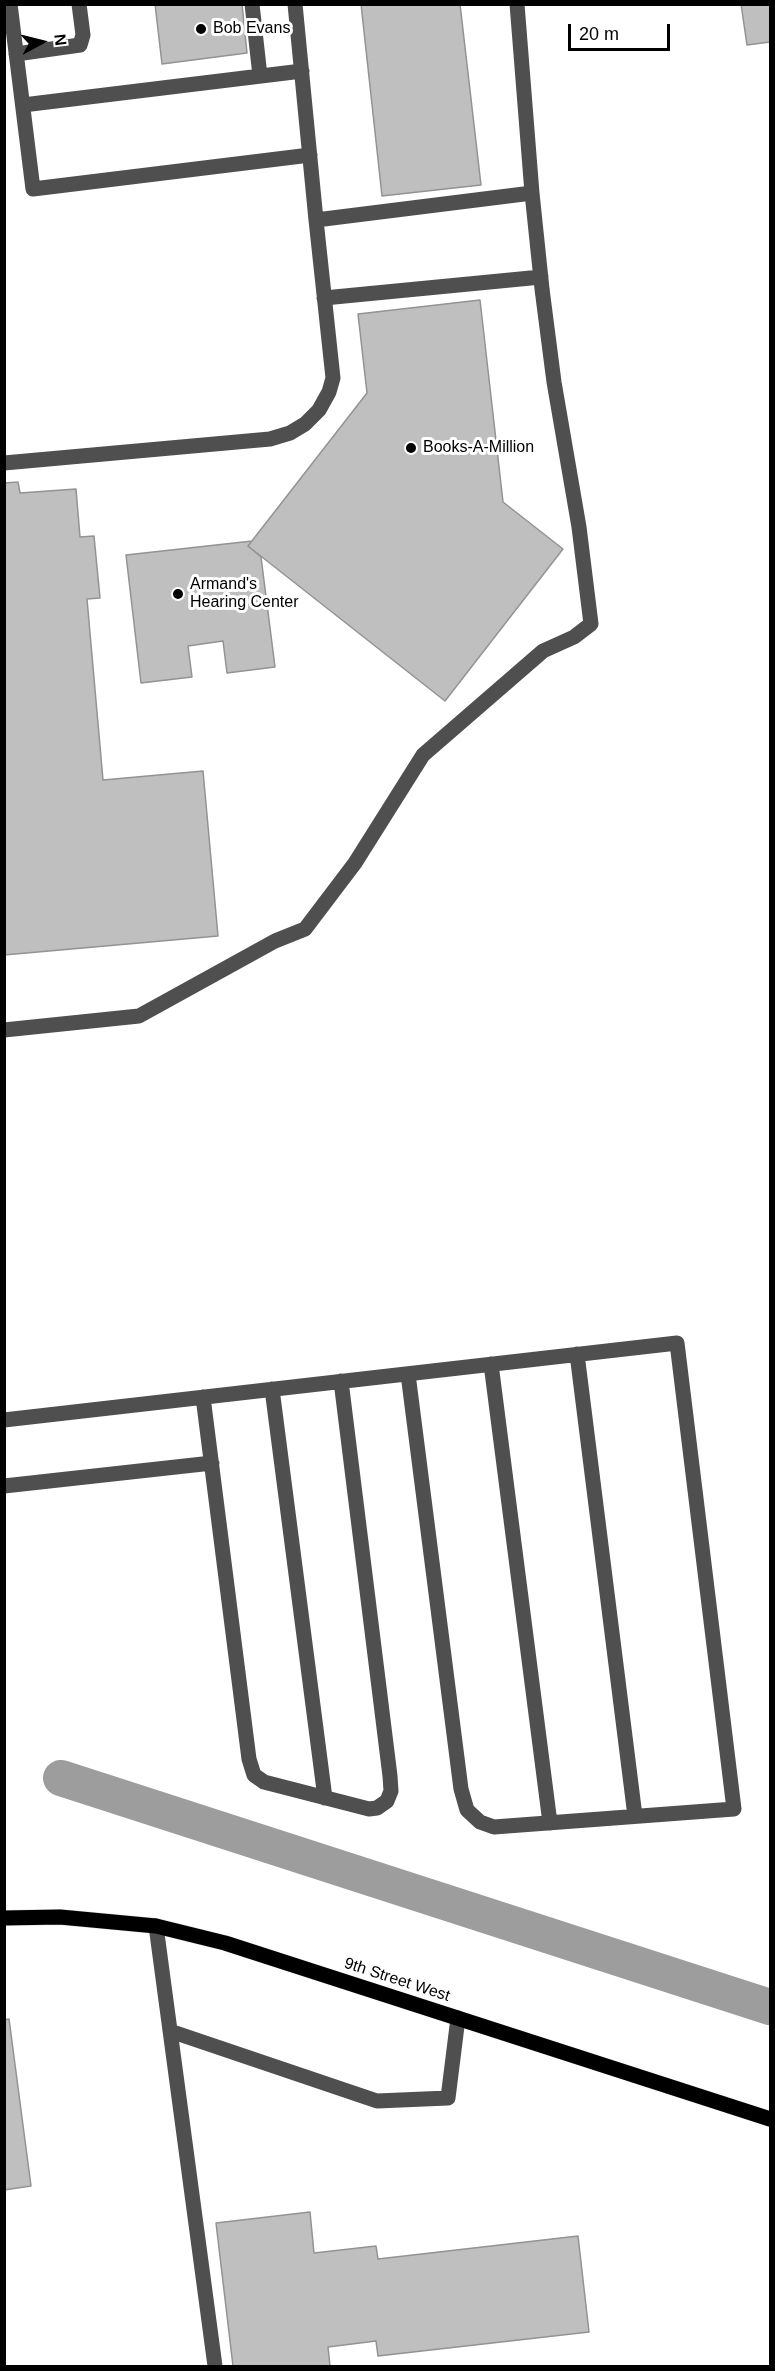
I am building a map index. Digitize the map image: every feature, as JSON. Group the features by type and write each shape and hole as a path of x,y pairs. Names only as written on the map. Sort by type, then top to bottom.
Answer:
{"main road":[{"name":"9th Street West","path":"4,1918 60,1917 156,1926 225,1943 771,2119"}],"lane":[{"path":"10,4 33,189 310,155"},
{"path":"16,54 80,45 83,36 79,4"},
{"path":"252,4 260,76"},
{"path":"4,463 270,439 290,433 305,424 319,410 333,378 295,4"},
{"path":"4,1030 139,1016 275,941 305,929 355,863 423,755 543,651 574,637 591,624 579,527 554,382 541,277 517,4"},
{"path":"23,105 302,70"},
{"path":"316,220 532,193"},
{"path":"324,298 541,277"},
{"path":"4,1420 676,1343 734,1809 494,1827 480,1822 467,1810 461,1789 408,1374"},
{"path":"577,1354 635,1816"},
{"path":"491,1364 550,1823"},
{"path":"203,1397 249,1759 254,1775 264,1782 369,1809 377,1808 387,1801 391,1791 341,1381"},
{"path":"272,1389 326,1798"},
{"path":"4,1486 212,1463"},
{"path":"156,1926 215,2367"},
{"path":"170,2031 377,2101 448,2098 458,2018"}],"building":[{"name":"Bob Evans","path":"155,4 242,4 247,53 162,64"},
{"path":"361,4 460,4 481,185 382,196"},
{"path":"741,4 770,4 770,42 747,45"},
{"name":"Books-A-Million","path":"480,300 503,502 563,549 445,701 248,546 367,393 358,314"},
{"path":"18,482 20,493 76,489 80,537 94,536 100,598 87,599 103,780 203,771 218,936 4,955 4,483"},
{"path":"252,541 248,546 261,557 275,667 227,673 223,641 188,646 192,677 141,683 126,555"},
{"path":"9,2019 31,2186 4,2190 4,2020"},
{"path":"310,2212 314,2253 376,2246 378,2259 578,2236 589,2332 378,2356 376,2341 328,2347 330,2366 233,2366 216,2223"}],"waterway":[{"path":"61,1778 770,2007"}],"place":[{"name":"Bob Evans","path":"201,29"},
{"name":"Books-A-Million","path":"411,448"},
{"name":"Armand's Hearing Center","path":"178,594"}]}
